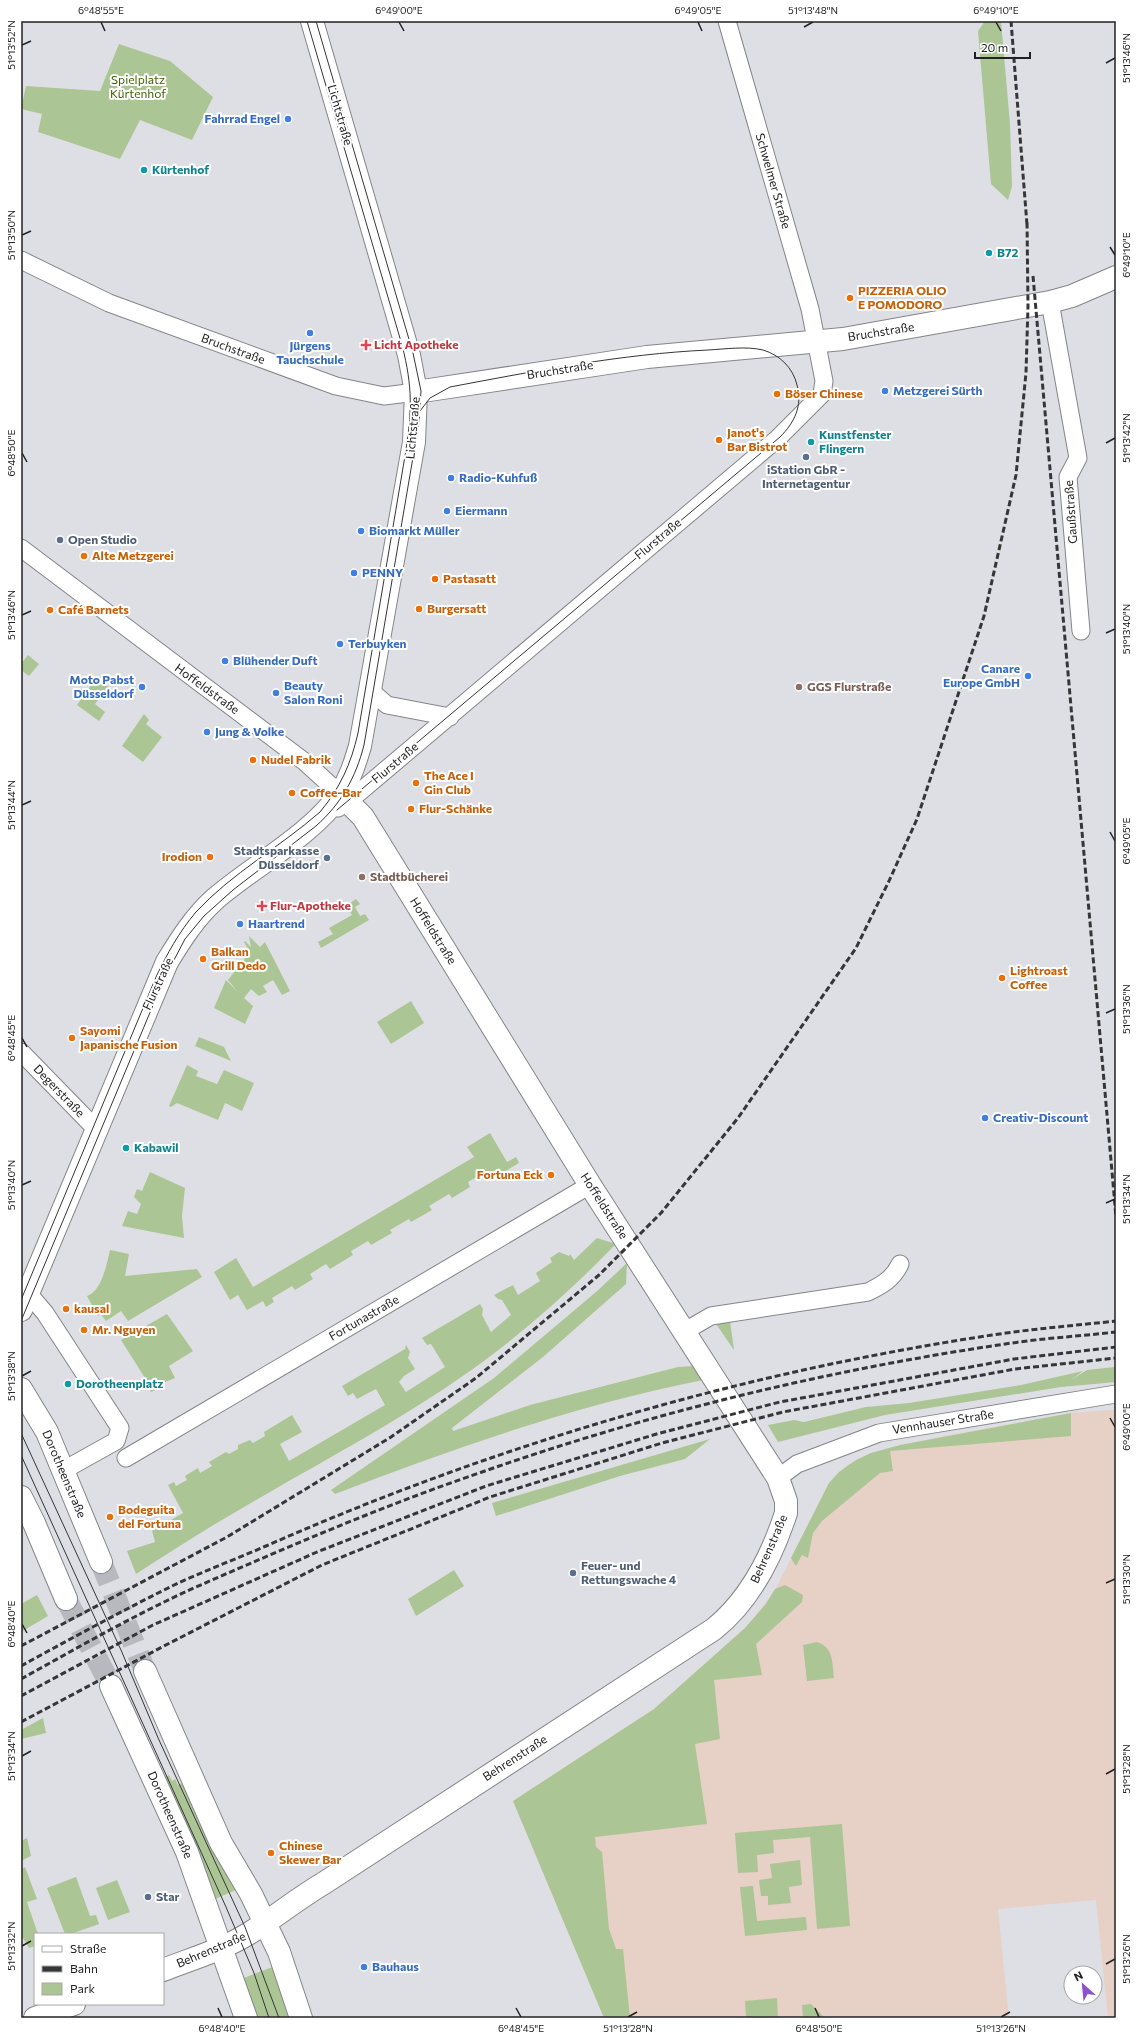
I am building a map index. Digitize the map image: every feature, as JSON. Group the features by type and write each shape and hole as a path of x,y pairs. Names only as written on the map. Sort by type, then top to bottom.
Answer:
{"street":[{"name":"Lichtstraße","path":"312,21 410,355 416,392 414,442 360,746 345,798"},
{"name":"Schwelmer Straße","path":"727,21 810,309 816,341"},
{"name":"Bruchstraße","path":"21,260 109,303 336,386 384,396 647,357 816,341 888,332 1050,302 1072,296 1116,277"},
{"name":"Gaußstraße","path":"1050,302 1078,458 1068,477 1081,631"},
{"name":"Flurstraße","path":"24,1301 167,962 187,930 214,900 450,717 777,439 811,407 822,394 824,387 816,341"},
{"name":"Hoffeldstraße","path":"21,548 305,762 345,798 363,817 590,1185 778,1478"},
{"path":"370,690 387,705 450,717"},
{"name":"Degerstraße","path":"21,1052 97,1130"},
{"name":"Fortunastraße","path":"118,1436 132,1442 132,1454 590,1185"},
{"path":"684,1331 711,1316 868,1292 886,1283 900,1264"},
{"path":"24,1301 45,1313 120,1428 116,1441 64,1470"},
{"name":"Dorotheenstraße","path":"21,1389 39,1417 64,1470 101,1562"},
{"name":"Vennhauser Straße","path":"778,1478 797,1464 879,1432 1116,1394"},
{"name":"Behrenstraße","path":"164,1970 244,1936 301,1896 397,1836 724,1621 755,1583 784,1519 786,1501 778,1478"},
{"path":"21,1497 34,1523 66,1599"},
{"path":"145,1671 221,1843 251,1894 281,1957 301,2018"},
{"name":"Dorotheenstraße","path":"111,1686 187,1852 246,2018"},
{"path":"35,2018 71,2005"}],"shaded area":[{"path":"1116,1410 1116,2018 1108,2018 1096,1900 998,1909 1009,2018 604,2018 513,1801 654,1709 745,1628 773,1594 829,1483 849,1464 871,1453 939,1437 1071,1413"}],"green space":[{"path":"985,21 1001,21 1010,124 1012,186 1008,200 991,184 978,31"},
{"name":"Spielplatz Kürtenhof","path":"119,44 170,61 213,97 192,140 140,120 120,159 38,132 42,114 21,109 26,86 100,91"},
{"path":"28,655 39,664 29,676 21,670 21,664"},
{"path":"96,678 111,689 108,694 102,695 95,704 105,712 99,721 77,705"},
{"path":"144,714 149,720 146,724 162,737 143,762 122,746"},
{"path":"356,899 360,904 355,907 360,916 365,914 369,920 321,948 318,942 333,934 329,928 352,915 345,903 347,902 349,904"},
{"path":"249,936 260,947 265,942 290,991 282,995 273,980 263,986 267,992 259,996 251,989 244,998 253,1006 245,1024 214,1008 226,980 238,992 228,980 250,952 244,942 245,941 251,947"},
{"path":"411,1001 424,1023 391,1044 377,1022"},
{"path":"199,1037 224,1047 231,1061 195,1046"},
{"path":"187,1065 198,1071 196,1076 217,1084 224,1070 254,1083 242,1111 225,1103 218,1120 177,1103 171,1107 169,1106"},
{"path":"490,1133 507,1162 516,1157 519,1163 502,1173 500,1169 490,1175 487,1171 468,1182 470,1187 452,1198 449,1194 429,1206 432,1210 411,1222 409,1219 390,1230 392,1233 371,1245 368,1241 351,1251 353,1255 330,1269 326,1264 310,1274 313,1279 295,1290 292,1286 272,1298 274,1302 266,1307 263,1301 247,1310 238,1295 230,1300 214,1272 236,1258 253,1287 474,1157 467,1147"},
{"path":"150,1172 185,1188 182,1216 184,1238 122,1226 128,1211 137,1214 141,1204 134,1197 137,1189 142,1191"},
{"path":"597,1238 616,1244 575,1285 546,1311 470,1371 406,1413 187,1541 136,1574 127,1551 155,1542 152,1531 183,1513 168,1485 174,1482 176,1486 187,1480 185,1476 198,1468 200,1473 212,1466 209,1462 226,1452 229,1454 238,1449 238,1445 250,1440 253,1443 265,1436 264,1432 292,1415 302,1432 280,1444 289,1461 385,1405 376,1389 357,1399 353,1393 348,1396 342,1386 405,1349 406,1345 410,1352 408,1358 415,1369 404,1376 399,1382 406,1392 445,1367 431,1344 427,1345 422,1338 480,1304 483,1309 482,1315 491,1332 511,1315 502,1300 498,1299 494,1295 513,1285 518,1295 540,1281 536,1273 552,1262 550,1258 559,1252 569,1256 570,1254 574,1260"},
{"path":"110,1250 129,1254 125,1276 197,1269 202,1277 128,1321 121,1311 106,1321 101,1314 98,1316 87,1296 96,1289 100,1283"},
{"path":"627,1263 626,1284 543,1357 452,1428 453,1431 530,1405 678,1367 694,1366 703,1380 656,1390 562,1415 425,1460 335,1494 331,1490 494,1378 596,1292"},
{"path":"167,1314 193,1351 169,1366 175,1378 158,1385 160,1388 151,1392 148,1387 150,1386 121,1340"},
{"path":"730,1321 734,1350 716,1324"},
{"path":"1115,1367 1116,1382 1061,1387 885,1415 778,1442 768,1425 794,1420 804,1422 866,1407 909,1403 1021,1385 1083,1371 1071,1380 1087,1370"},
{"path":"1071,1413 1071,1436 890,1451 893,1471 880,1473 822,1521 813,1533 808,1558 802,1555 796,1566 791,1558 829,1483 839,1472 856,1460 871,1453 900,1445"},
{"path":"710,1439 685,1459 620,1476 496,1516 492,1503"},
{"path":"454,1570 464,1586 416,1616 408,1599"},
{"path":"785,1585 803,1595 802,1602 756,1644 762,1675 714,1680 720,1739 695,1744 707,1824 595,1837 596,1847 602,1852 609,1929 616,1949 623,1949 630,2018 604,2018 513,1801 654,1709 745,1628 765,1605 775,1589"},
{"path":"37,1595 48,1616 21,1632 21,1604"},
{"path":"817,1642 827,1648 831,1656 834,1678 807,1681 803,1645"},
{"path":"43,1718 46,1733 21,1739 21,1730"},
{"path":"169,1775 172,1781 175,1779 178,1785 184,1782 238,1889 213,1900 163,1778"},
{"path":"842,1824 850,1926 817,1929 810,1837 773,1840 774,1853 757,1855 758,1872 738,1873 735,1833"},
{"path":"27,1838 31,1856 21,1861 21,1841"},
{"path":"800,1860 802,1885 789,1887 791,1903 768,1905 768,1896 761,1896 759,1880 772,1878 770,1864"},
{"path":"25,1867 37,1899 27,1902 38,1933 34,1933 34,1946 29,1948 21,1935 21,1869"},
{"path":"76,1877 90,1916 96,1915 99,1924 74,1933 65,1933 47,1888"},
{"path":"117,1880 130,1912 108,1920 96,1888"},
{"path":"753,1886 757,1921 806,1917 807,1930 745,1936 740,1887"},
{"path":"275,1966 292,2018 255,2018 241,1979"},
{"path":"777,1998 778,2018 746,2018 745,2001"},
{"path":"811,2004 825,2018 803,2018 802,2005"}],"tunnel":[{"path":"101,1562 145,1671"},
{"path":"66,1599 111,1686"}],"tram line":[{"path":"21,1300 156,977 174,943 184,927 210,898 241,872 305,825 320,812 339,785 344,775 352,755 358,733 405,456 410,413 410,387 402,345 307,21"},
{"path":"21,1321 164,979 185,939 204,916 233,890 325,818 340,799 352,779 364,745 419,422 421,391 413,353 316,21"},
{"path":"337,810 780,437 785,432 796,414 799,393 795,379 789,368 775,355 763,350 736,348 676,352 611,359 546,369 450,387 430,398 420,411"},
{"path":"21,1433 121,1650 159,1740 245,1927 279,2018"},
{"path":"21,1455 226,1907 254,1973 269,2018"}],"railway":[{"path":"1011,21 1027,225"},
{"path":"21,1646 227,1537 391,1437 476,1378 599,1275 661,1213 738,1118 856,948 889,881 917,819 984,616 1016,475 1026,373 1028,306 1027,220"},
{"path":"1033,276 1116,1217"},
{"path":"21,1666 170,1587 355,1509 445,1474 629,1414 722,1389 816,1367 1006,1333 1116,1321"},
{"path":"21,1679 86,1643 196,1587 302,1541 374,1512 546,1450 677,1412 810,1379 1012,1343 1116,1332"},
{"path":"21,1696 153,1625 317,1552 486,1486 660,1433 780,1402 1014,1359 1116,1347"},
{"path":"21,1722 162,1647 322,1565 490,1497 662,1443 783,1412 1015,1369 1116,1358"}],"place":[{"name":"Fahrrad Engel","path":"288,119"},
{"name":"Kürtenhof","path":"144,170"},
{"name":"B72","path":"989,253"},
{"name":"PIZZERIA OLIO E POMODORO","path":"850,298"},
{"name":"Jürgens Tauchschule","path":"310,333"},
{"name":"Licht Apotheke","path":"366,345"},
{"name":"Metzgerei Sürth","path":"885,391"},
{"name":"Böser Chinese","path":"777,394"},
{"name":"Janot's Bar Bistrot","path":"719,440"},
{"name":"Kunstfenster Flingern","path":"811,442"},
{"name":"iStation GbR - Internetagentur","path":"806,457"},
{"name":"Radio-Kuhfuß","path":"451,478"},
{"name":"Eiermann","path":"447,511"},
{"name":"Biomarkt Müller","path":"361,531"},
{"name":"Open Studio","path":"60,540"},
{"name":"Alte Metzgerei","path":"84,556"},
{"name":"PENNY","path":"354,573"},
{"name":"Pastasatt","path":"435,579"},
{"name":"Burgersatt","path":"419,609"},
{"name":"Café Barnets","path":"50,610"},
{"name":"Terbuyken","path":"340,644"},
{"name":"Blühender Duft","path":"225,661"},
{"name":"Canare Europe GmbH","path":"1028,676"},
{"name":"Moto Pabst Düsseldorf","path":"142,687"},
{"name":"GGS Flurstraße","path":"799,687"},
{"name":"Beauty Salon Roni","path":"276,693"},
{"name":"Jung & Volke","path":"207,732"},
{"name":"Nudel Fabrik","path":"253,760"},
{"name":"The Ace I Gin Club","path":"416,783"},
{"name":"Coffee-Bar","path":"292,793"},
{"name":"Flur-Schänke","path":"411,809"},
{"name":"Irodion","path":"210,857"},
{"name":"Stadtsparkasse Düsseldorf","path":"327,858"},
{"name":"Stadtbücherei","path":"362,877"},
{"name":"Flur-Apotheke","path":"262,906"},
{"name":"Haartrend","path":"240,924"},
{"name":"Balkan Grill Dedo","path":"203,959"},
{"name":"Lightroast Coffee","path":"1002,978"},
{"name":"Sayomi Japanische Fusion","path":"72,1038"},
{"name":"Creativ-Discount","path":"985,1118"},
{"name":"Kabawil","path":"126,1148"},
{"name":"Fortuna Eck","path":"551,1175"},
{"name":"kausal","path":"66,1309"},
{"name":"Mr. Nguyen","path":"84,1330"},
{"name":"Dorotheenplatz","path":"68,1384"},
{"name":"Bodeguita del Fortuna","path":"110,1517"},
{"name":"Feuer- und Rettungswache 4","path":"573,1573"},
{"name":"Chinese Skewer Bar","path":"271,1853"},
{"name":"Star","path":"148,1897"},
{"name":"Bauhaus","path":"364,1967"}]}
